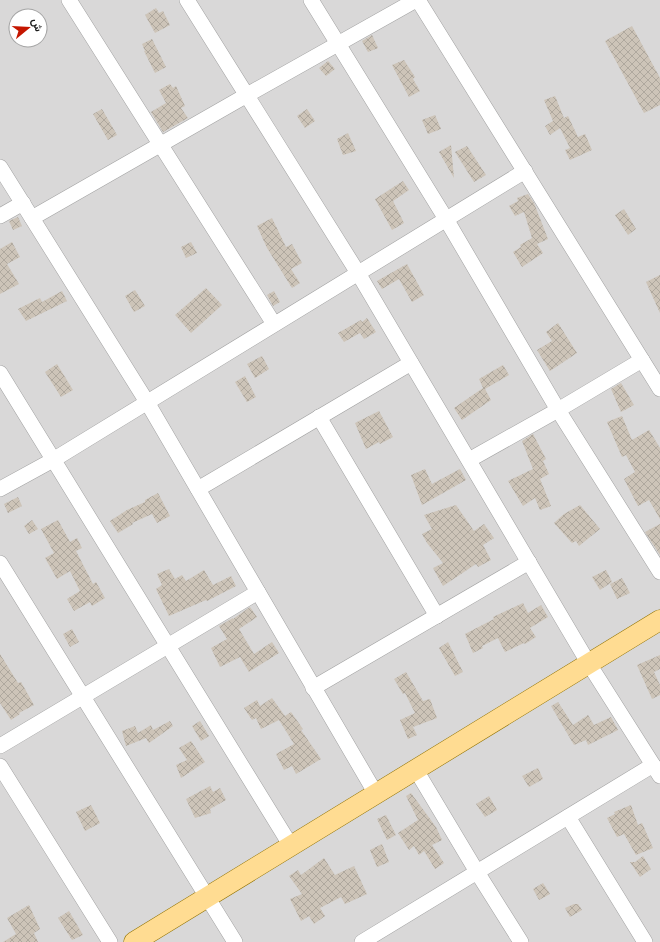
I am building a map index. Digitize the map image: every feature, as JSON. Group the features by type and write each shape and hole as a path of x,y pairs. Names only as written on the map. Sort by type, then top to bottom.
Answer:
{"main road":[{"path":"134,942 660,620"}],"street":[{"path":"69,0 274,324"},
{"path":"188,0 358,273 589,664 657,770 568,817 362,942"},
{"path":"311,0 446,219 558,410 660,572"},
{"path":"32,218 417,0 660,389"},
{"path":"0,168 147,402 376,794"},
{"path":"0,488 53,460 525,171"},
{"path":"0,216 23,203"},
{"path":"469,460 558,410 642,360"},
{"path":"198,489 411,363"},
{"path":"0,373 291,846"},
{"path":"319,418 437,616"},
{"path":"313,688 529,562"},
{"path":"0,563 235,942"},
{"path":"0,746 258,592"},
{"path":"0,766 110,942"},
{"path":"416,770 477,872 522,942"},
{"path":"568,817 645,942"}],"shaded area":[{"path":"0,0 660,0 660,942 0,942"}],"building":[{"path":"156,8 159,13 163,11 170,25 155,33 145,15"},
{"path":"632,26 660,78 660,105 644,113 605,41"},
{"path":"372,35 378,48 368,52 362,41"},
{"path":"152,39 166,67 155,73 142,44"},
{"path":"404,60 415,77 413,79 420,91 409,97 392,65"},
{"path":"328,61 335,69 326,76 319,68"},
{"path":"170,84 173,88 176,86 185,106 181,108 188,118 163,132 151,112 166,103 159,90"},
{"path":"555,96 564,118 568,116 578,137 585,134 592,150 570,160 565,150 570,148 560,128 550,135 545,126 553,121 544,100"},
{"path":"102,109 117,135 108,140 93,114"},
{"path":"307,109 315,121 305,128 297,116"},
{"path":"435,115 441,129 428,134 422,120"},
{"path":"348,133 356,151 343,155 337,139"},
{"path":"451,145 454,178 439,152"},
{"path":"467,146 486,175 474,182 455,152"},
{"path":"403,181 409,190 393,201 404,223 392,230 375,199"},
{"path":"528,194 534,203 548,239 537,244 543,253 522,267 513,252 521,247 520,245 532,238 524,212 515,216 509,206 518,201 517,198"},
{"path":"624,209 636,229 628,235 615,215"},
{"path":"18,217 22,226 13,230 9,221"},
{"path":"272,218 286,247 292,244 302,263 291,269 300,283 292,288 267,248 257,226"},
{"path":"12,242 20,257 7,264 19,284 0,294 0,249"},
{"path":"191,242 197,253 186,258 181,247"},
{"path":"407,264 424,295 412,302 399,279 382,289 377,281"},
{"path":"660,275 660,313 646,282"},
{"path":"206,288 222,305 191,333 175,315"},
{"path":"135,290 145,306 134,312 125,296"},
{"path":"62,291 67,301 26,321 18,309 40,298 42,302"},
{"path":"274,291 280,302 273,306 267,295"},
{"path":"367,318 376,332 364,339 360,333 344,342 338,333 361,320 362,322"},
{"path":"558,323 577,353 550,371 537,350 552,341 546,332"},
{"path":"262,356 269,369 255,378 247,364"},
{"path":"57,364 73,390 61,397 45,372"},
{"path":"503,365 509,375 485,389 491,400 462,420 454,408 483,388 479,379"},
{"path":"245,376 256,397 247,402 235,382"},
{"path":"621,383 634,405 621,412 611,389"},
{"path":"379,411 393,437 366,449 355,423"},
{"path":"622,416 632,440 649,430 660,448 660,519 649,500 638,506 624,479 635,472 626,455 622,457 607,422"},
{"path":"533,434 546,459 543,461 549,474 540,479 551,506 540,510 535,498 523,506 508,481 533,469 522,441"},
{"path":"425,469 432,484 460,469 466,480 422,505 411,475"},
{"path":"158,493 170,516 157,523 152,514 132,523 133,524 118,533 110,521 127,510 145,502 145,500"},
{"path":"18,497 22,506 8,513 4,504"},
{"path":"456,505 474,531 484,524 494,538 483,545 491,560 478,567 476,564 443,586 433,568 443,563 427,543 422,534 432,529 424,515"},
{"path":"580,505 600,529 579,546 576,541 572,543 554,523 564,514"},
{"path":"32,520 38,529 29,534 24,526"},
{"path":"58,520 70,542 77,538 82,548 76,551 93,584 96,582 105,598 92,606 90,602 74,611 67,599 80,591 70,571 57,579 45,558 54,553 41,529"},
{"path":"660,524 660,555 645,532"},
{"path":"169,569 175,579 182,575 186,581 204,570 213,585 231,576 236,586 207,601 206,600 169,616 156,589 162,585 157,574"},
{"path":"606,570 612,582 600,590 592,577"},
{"path":"622,578 630,593 617,599 610,584"},
{"path":"523,603 528,613 541,605 548,617 530,628 536,637 525,644 524,643 505,652 498,638 482,646 483,648 473,653 465,634 494,619 493,617"},
{"path":"250,607 257,617 239,629 254,654 272,642 279,653 249,672 240,657 220,667 211,648 227,639 219,626 233,619"},
{"path":"72,629 79,642 70,647 63,634"},
{"path":"448,642 463,672 455,676 439,648"},
{"path":"0,654 18,683 21,682 34,705 19,713 20,714 11,720 0,703"},
{"path":"660,655 660,669 654,672 660,685 660,695 652,699 637,665"},
{"path":"406,672 423,701 430,699 437,718 413,727 417,735 408,739 400,720 415,713 405,693 403,694 394,679"},
{"path":"272,698 285,716 291,712 303,729 301,730 321,759 296,774 292,766 284,770 276,754 294,744 279,720 261,729 256,718 252,720 244,708 257,700 260,706"},
{"path":"558,702 573,725 588,715 594,725 611,717 618,730 588,745 586,740 574,745 551,706"},
{"path":"170,721 173,726 149,743 146,738 126,746 122,731 135,726 138,733 151,725 153,730"},
{"path":"200,721 209,736 201,741 192,726"},
{"path":"191,741 205,762 181,778 176,765 187,760 179,748"},
{"path":"538,768 543,779 529,787 522,776"},
{"path":"210,786 213,792 220,788 226,800 210,809 211,813 195,818 186,799"},
{"path":"411,793 436,827 442,840 432,845 444,863 435,869 424,851 419,855 414,846 409,850 398,833 418,820 406,796"},
{"path":"489,796 497,810 485,817 476,804"},
{"path":"91,805 100,823 85,831 76,812"},
{"path":"631,805 638,825 642,823 653,848 636,855 624,834 617,837 607,818 615,814 614,812"},
{"path":"386,815 396,835 387,840 377,819"},
{"path":"382,844 389,862 377,867 370,850"},
{"path":"643,856 651,869 640,877 630,862 635,862"},
{"path":"324,858 335,875 354,866 367,894 345,904 341,897 320,908 325,916 314,924 309,916 301,921 290,899 302,894 289,876 298,870 301,875"},
{"path":"543,883 550,894 539,900 533,889"},
{"path":"578,904 582,910 570,917 565,908"},
{"path":"29,905 40,929 34,933 38,942 3,942 16,934 7,918"},
{"path":"69,911 83,935 72,940 58,918"}]}
